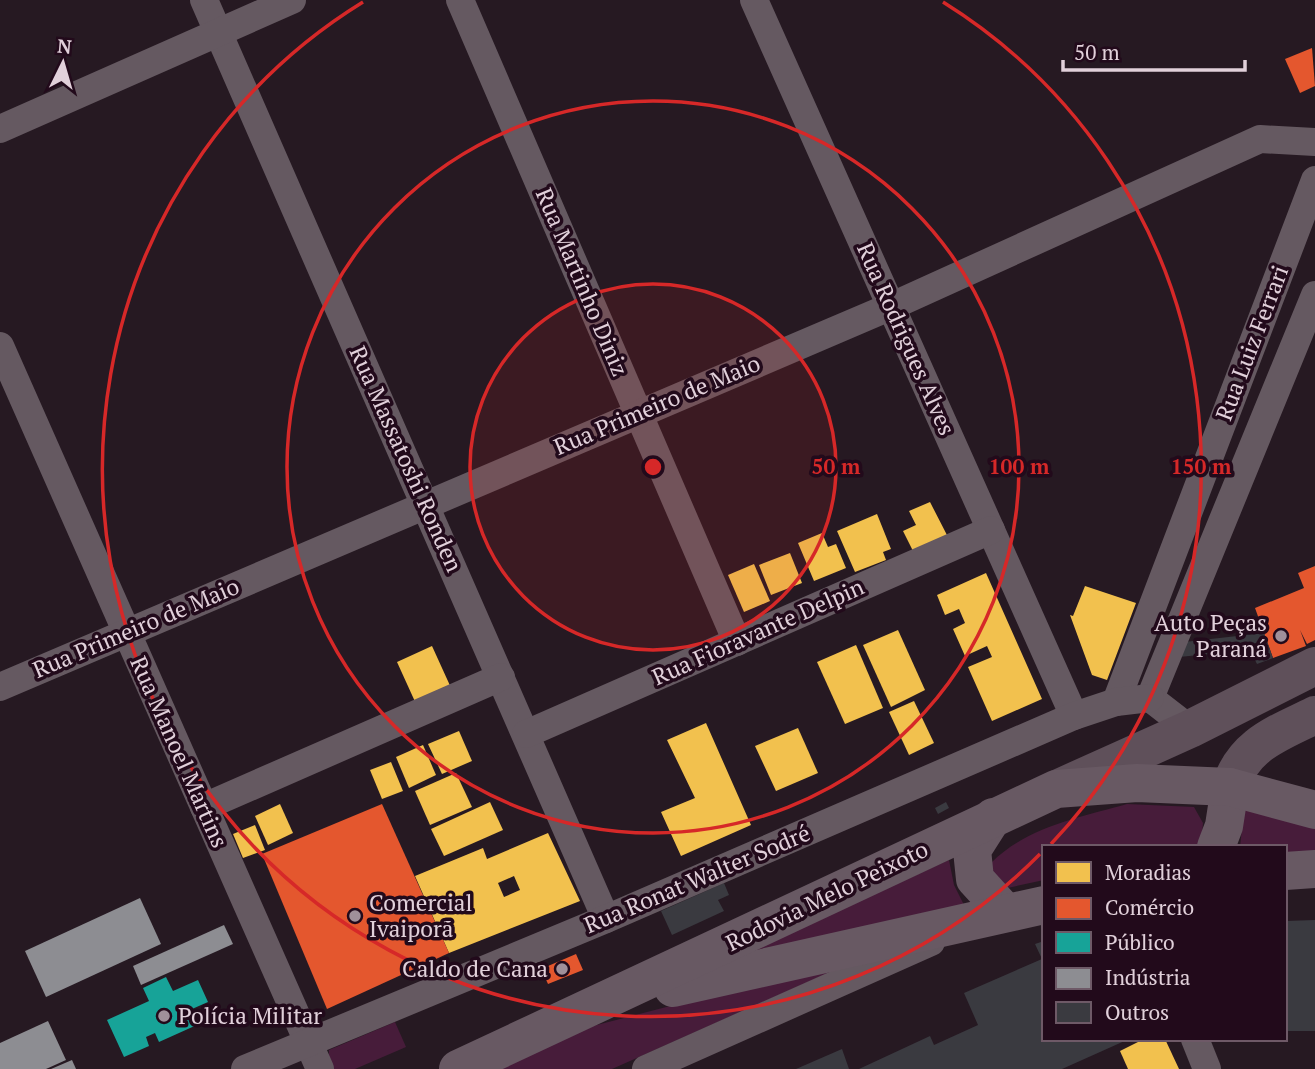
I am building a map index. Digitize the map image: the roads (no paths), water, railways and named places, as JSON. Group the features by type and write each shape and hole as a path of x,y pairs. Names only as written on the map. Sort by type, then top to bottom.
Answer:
{"main road":[{"path":"1056,789 1190,729 1315,666"},
{"path":"1217,845 1224,825 1230,787 1242,758 1264,740 1315,715"},
{"name":"Rodovia Melo Peixoto","path":"458,1069 600,1005 1056,789 1138,783 1230,787 1315,810"},
{"path":"988,916 975,879 972,850 993,817"},
{"path":"1287,871 1315,869"},
{"name":"Rodovia Melo Peixoto","path":"600,1005 1042,905"}],"street":[{"name":"Rua Massatoshi Ronden","path":"204,0 606,919"},
{"path":"0,129 292,0"},
{"name":"Rua Martinho Diniz","path":"460,0 737,642"},
{"name":"Rua Rodrigues Alves","path":"754,0 1074,716"},
{"name":"Rua Primeiro de Maio","path":"0,687 638,412 892,306 1260,139 1315,142"},
{"name":"Rua Luiz Ferrari","path":"1116,702 1315,180"},
{"name":"Rua Luiz Ferrari","path":"1150,698 1315,296"},
{"name":"Rua Manoel Martins","path":"0,346 10,398 127,631 320,1069"},
{"name":"Rua Fioravante Delpin","path":"526,734 991,530"},
{"path":"204,807 501,677"},
{"path":"1150,698 1190,729"},
{"name":"Rua Ronat Walter Sodré","path":"245,1069 606,919 1074,716 1116,702 1150,698"},
{"path":"663,1066 988,916"},
{"path":"1196,1041 1207,1069"}],"place":[{"name":"Auto Peças Paraná","path":"1281,636"},
{"name":"Comercial Ivaiporã","path":"355,916"},
{"name":"Caldo de Cana","path":"562,969"},
{"name":"Polícia Militar","path":"164,1016"}]}
